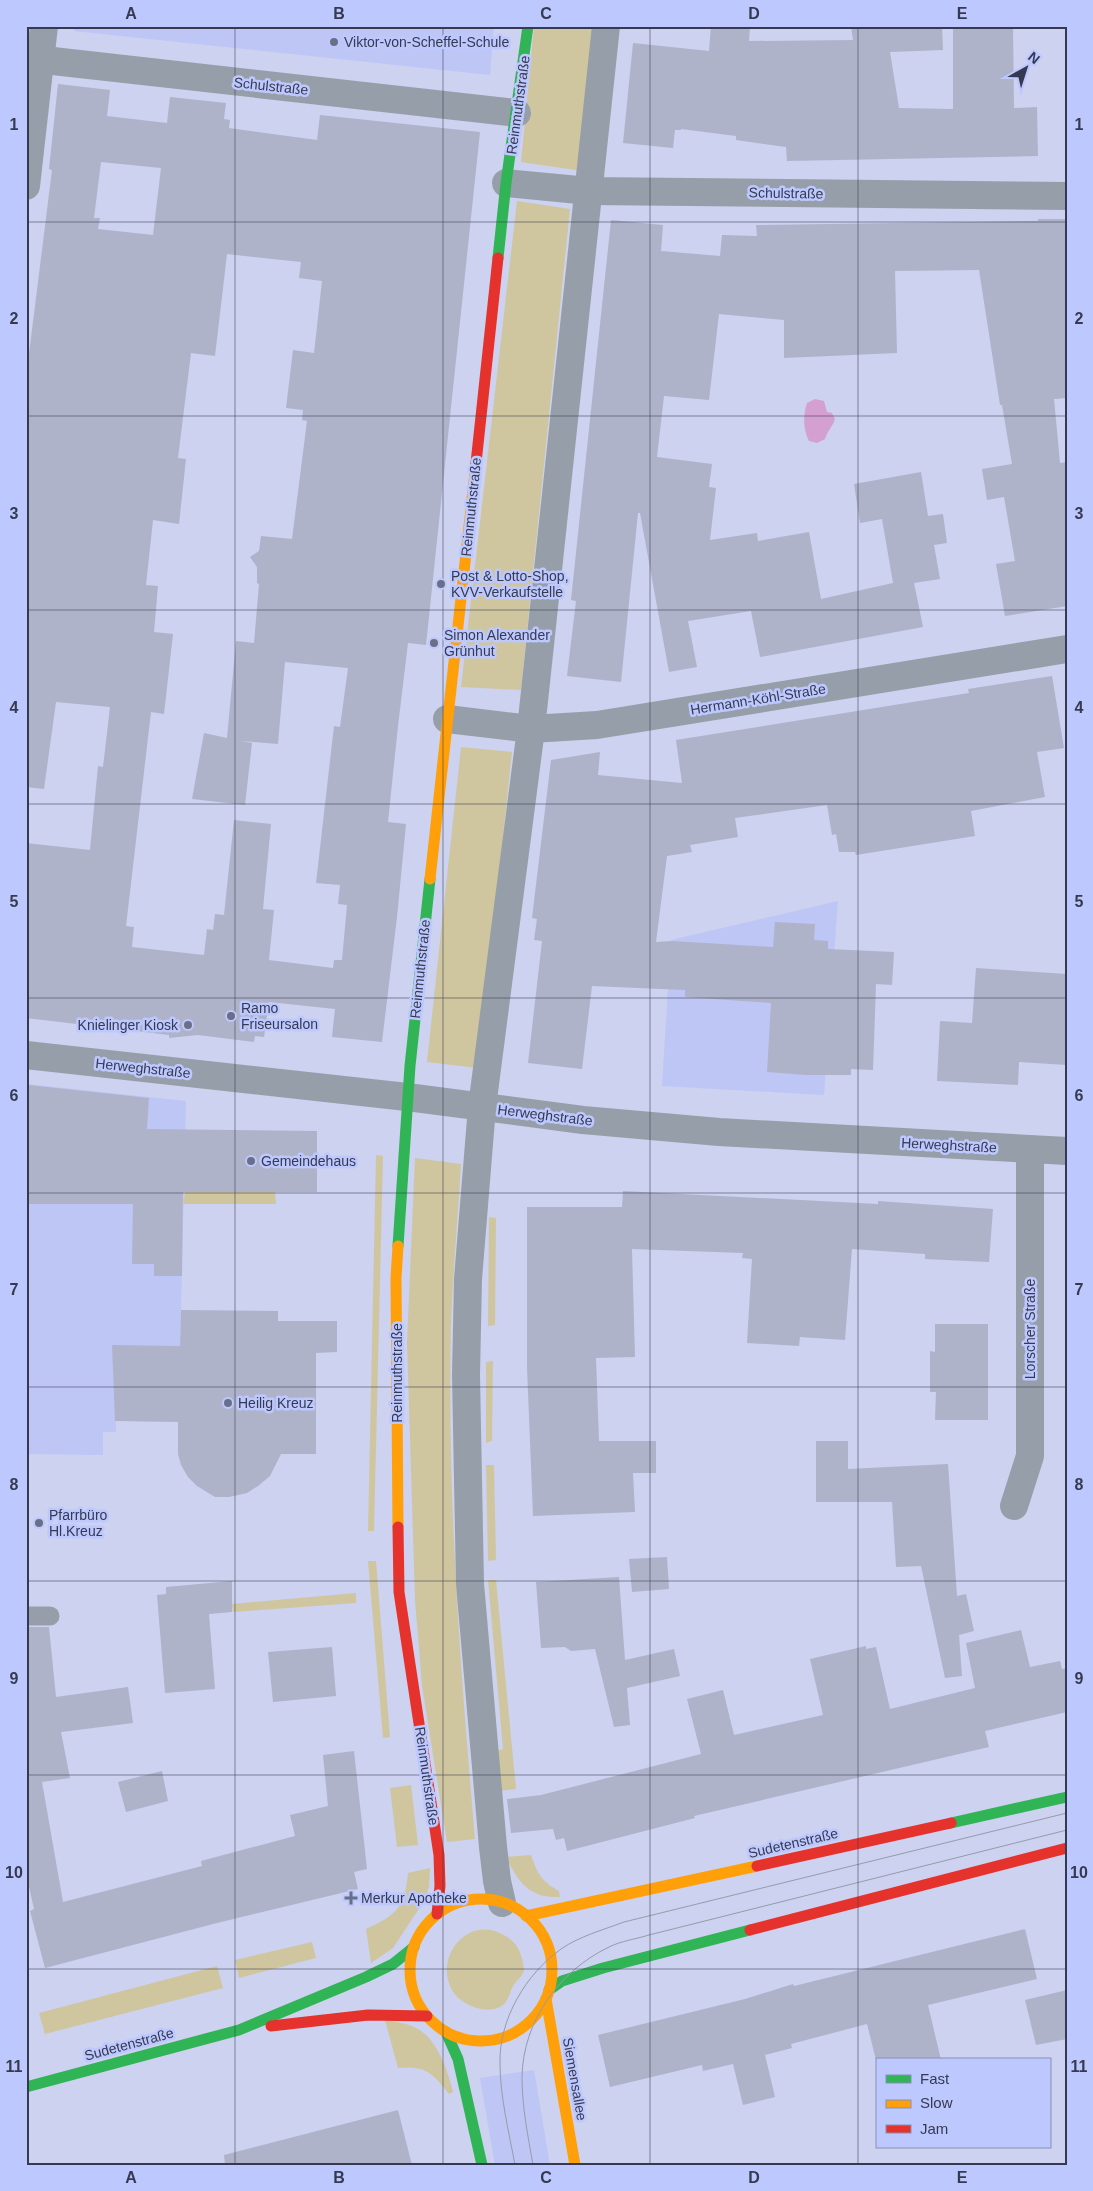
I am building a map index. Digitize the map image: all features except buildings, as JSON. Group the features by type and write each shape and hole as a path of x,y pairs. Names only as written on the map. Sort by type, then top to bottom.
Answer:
{"main road":[{"name":"Reinmuthstraße","path":"437,1914 440,1886 439,1855 399,1592 396,1278 407,1097 506,183 528,26"},
{"name":"Sudetenstraße","path":"526,1916 1067,1797"},
{"path":"547,1995 562,1981 603,1968 1067,1848"},
{"path":"475,1899 502,1903 526,1916 535,1925 548,1946 552,1974 547,1995 535,2016 522,2028 502,2038 485,2041 468,2040 446,2032 427,2016 420,2007 412,1986 410,1960 419,1935 437,1914 448,1907 475,1899"},
{"name":"Sudetenstraße","path":"26,2087 239,2030 366,1977 393,1964 414,1947"},
{"name":"Siemensallee","path":"547,1995 575,2165"},
{"name":"Sudetenstraße","path":"239,2030 382,2014 402,2013 427,2016"},
{"path":"446,2032 458,2059 482,2165"}],"street":[{"path":"26,186 33,59 44,26"},
{"path":"502,1903 493,1847 470,1584 466,1375 468,1279 482,1107 531,729 606,26"},
{"name":"Schulstraße","path":"33,59 517,113"},
{"name":"Schulstraße","path":"506,183 589,191 1067,196"},
{"name":"Hermann-Köhl-Straße","path":"447,719 531,729 597,725 1067,649"},
{"name":"Herweghstraße","path":"26,1056 407,1097 583,1120 719,1132 1067,1151"},
{"name":"Lorscher Straße","path":"1014,1506 1030,1456 1030,1149"}],"lane":[{"path":"26,1616 50,1616"}],"shaded area":[{"name":"Viktor-von-Scheffel-Schule","path":"75,26 494,26 490,75 74,31"},
{"path":"534,26 598,26 582,171 521,162"},
{"path":"517,201 570,209 521,690 461,687"},
{"path":"815,399 824,401 827,412 832,413 835,419 825,439 817,443 809,441 804,422 807,403"},
{"path":"461,747 512,752 478,1068 427,1062"},
{"path":"838,901 824,1095 662,1086 671,940"},
{"path":"26,1084 186,1101 180,1348 115,1382 116,1432 103,1432 103,1455 26,1454"},
{"path":"376,1155 383,1156 374,1531 368,1531"},
{"path":"415,1158 461,1164 451,1323 451,1452 460,1646 475,1839 447,1842 422,1686 415,1600 407,1342"},
{"path":"185,1192 275,1192 276,1204 183,1204"},
{"path":"489,1217 496,1218 495,1325 488,1326"},
{"path":"493,1361 492,1441 486,1443 486,1362"},
{"path":"486,1465 494,1465 496,1560 488,1561"},
{"path":"368,1561 376,1561 390,1737 383,1738"},
{"path":"488,1580 496,1580 516,1789 498,1791 493,1752 503,1749"},
{"path":"356,1593 356,1603 233,1612 232,1604"},
{"path":"411,1785 418,1845 397,1847 390,1788"},
{"path":"531,1855 541,1876 548,1884 559,1891 560,1897 540,1895 526,1887 506,1857"},
{"path":"430,1868 429,1887 424,1901 393,1948 371,1963 366,1929 385,1919 398,1908 405,1894 408,1873"},
{"path":"477,1930 491,1930 513,1941 522,1956 524,1970 513,1986 505,2003 492,2009 476,2008 462,2000 452,1990 447,1973 447,1965 453,1949 464,1936"},
{"path":"312,1942 316,1958 239,1978 235,1960"},
{"path":"217,1966 223,1988 45,2034 39,2013"},
{"path":"385,2020 412,2026 430,2039 445,2065 453,2092 449,2094 433,2076 422,2069 398,2068"},
{"path":"534,2070 550,2165 495,2165 480,2078"}],"tram line":[{"path":"515,2165 500,2076 501,2046 504,2030 517,1999 526,1984 548,1959 568,1944 624,1922 1067,1813"},
{"path":"533,2165 522,2088 524,2056 529,2036 547,2000 574,1970 591,1957 609,1947 629,1940 1067,1830"}],"traffic: fast":[{"path":"498,258 506,183 528,26"},
{"path":"398,1246 410,1066 430,879"},
{"path":"951,1823 1067,1797"},
{"path":"549,1990 562,1981 603,1968 750,1930"},
{"path":"26,2087 239,2030 366,1977 393,1964 414,1947"},
{"path":"446,2032 458,2059 482,2165"}],"traffic: slow":[{"path":"430,879 476,463"},
{"path":"398,1246 396,1278 398,1527"},
{"path":"526,1916 757,1866"},
{"path":"481,1899 508,1905 520,1911 531,1920 540,1931 546,1943 552,1970 546,1997 540,2009 531,2020 520,2029 508,2035 481,2041 454,2035 442,2029 431,2020 422,2009 416,1997 410,1970 416,1943 422,1931 431,1920 442,1911 454,1905 481,1899"},
{"path":"546,1999 575,2165"}],"traffic: jam":[{"path":"476,463 498,258"},
{"path":"398,1527 399,1592 439,1855 440,1886 437,1914"},
{"path":"757,1866 951,1823"},
{"path":"750,1930 1067,1848"},
{"path":"271,2026 368,2015 427,2016"}],"place":[{"name":"Viktor-von-Scheffel-Schule","path":"334,42"},
{"name":"Post & Lotto-Shop, KVV-Verkaufstelle","path":"441,584"},
{"name":"Simon Alexander Grünhut","path":"434,643"},
{"name":"Ramo Friseursalon","path":"231,1016"},
{"name":"Knielinger Kiosk","path":"188,1025"},
{"name":"Gemeindehaus","path":"251,1161"},
{"name":"Heilig Kreuz","path":"228,1403"},
{"name":"Pfarrbüro Hl.Kreuz","path":"39,1523"},
{"name":"Merkur Apotheke","path":"351,1898"}]}
